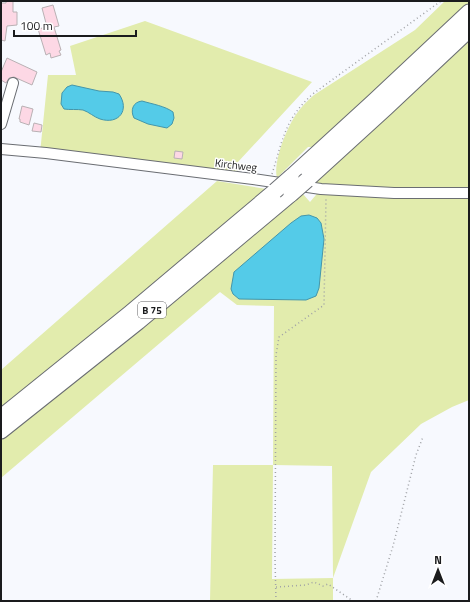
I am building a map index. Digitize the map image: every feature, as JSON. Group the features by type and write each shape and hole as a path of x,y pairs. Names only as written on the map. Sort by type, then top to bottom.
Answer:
{"highway":[{"name":"B 75","path":"3,426 272,186 291,177 436,45 469,12"},
{"name":"B 75","path":"3,426 138,322 291,194 469,30"}],"street":[{"path":"1,124 14,83"},
{"name":"Kirchweg","path":"1,149 46,153 272,186 394,193 469,192"}],"path":[{"path":"272,186 283,133 289,121 302,103 314,92 441,1"},
{"path":"276,601 276,370 278,343 279,337 324,305 326,189"},
{"path":"376,601 416,455 423,437"},
{"path":"275,587 306,585 314,582 323,586 328,584 353,601"}],"green space":[{"path":"445,1 469,1 469,5 317,147 308,147 277,178 276,171 281,146 288,129 299,110 314,95 415,30"},
{"path":"145,21 312,82 237,163 238,177 40,153 48,75 76,75 70,46"},
{"path":"469,36 469,400 452,407 421,424 371,472 333,578 332,466 273,465 274,306 237,305 220,292 1,478 1,439 303,194 310,202 321,189 313,184"},
{"path":"217,181 266,189 250,202 242,211 1,411 1,370"},
{"path":"213,465 273,465 272,579 333,578 333,601 210,601"}],"water":[{"path":"72,85 119,94 123,106 121,115 113,120 107,120 100,119 83,110 64,109 61,104 62,93 67,87"},
{"path":"142,101 173,112 174,118 172,124 167,128 148,124 134,118 132,109 136,103"},
{"path":"309,215 317,218 321,223 324,239 319,288 316,296 306,300 239,299 233,294 231,289 234,272 291,223 301,216"}],"building":[{"path":"6,1 13,1 13,12 17,12 17,25 7,26 5,41 1,40 1,3 6,3"},
{"path":"53,5 59,26 54,27 61,50 59,51 61,55 51,58 50,53 46,55 38,29 47,27 42,8"},
{"path":"7,58 37,72 32,85 14,77 9,78 6,83 1,80 1,72"},
{"path":"22,106 33,109 29,125 20,122 19,119"},
{"path":"34,123 42,125 41,132 32,131"},
{"path":"175,151 183,152 182,159 174,158"}]}
